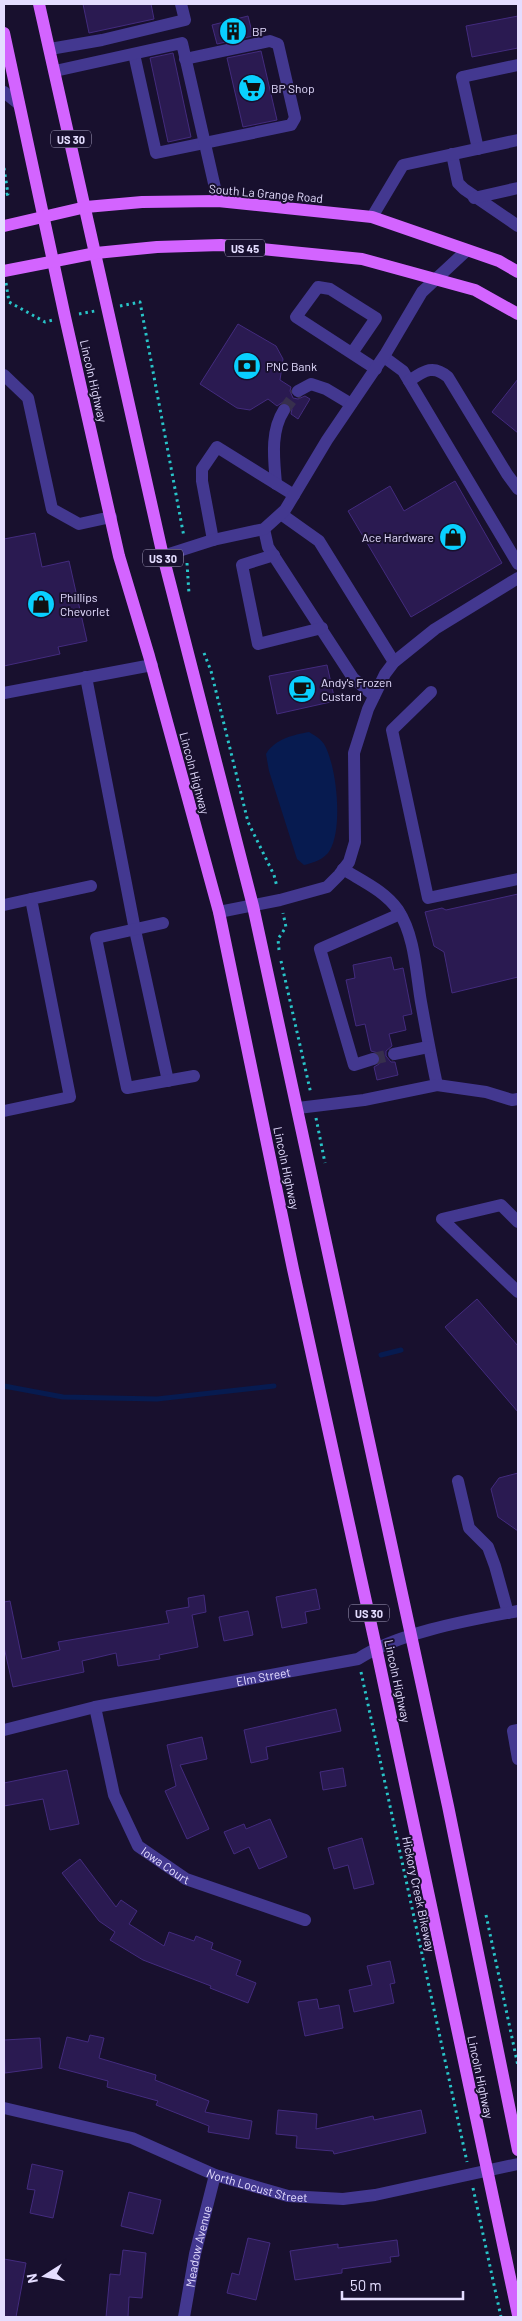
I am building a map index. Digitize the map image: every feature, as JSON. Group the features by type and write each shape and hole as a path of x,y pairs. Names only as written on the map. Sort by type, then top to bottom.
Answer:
{"main road":[{"name":"Lincoln Highway","path":"39,4 96,253 113,308 162,556 253,906 412,1637 518,2150"},
{"name":"Lincoln Highway","path":"4,33 64,317 119,556 152,665 219,912 293,1269 376,1647 518,2315"},
{"name":"South La Grange Road","path":"4,226 86,208 142,202 218,200 372,217 499,261 518,272"},
{"name":"US 45","path":"4,272 96,253 157,247 221,245 362,259 475,290 518,314"}],"street":[{"path":"50,49 102,40 185,20 181,4"},
{"path":"134,54 156,153 291,125 295,118 278,44 270,41 185,59"},
{"path":"55,71 182,43 203,144 218,200"},
{"path":"478,149 462,78 518,66"},
{"path":"4,92 19,104"},
{"path":"372,217 403,165 518,140"},
{"path":"452,154 458,183 474,198 518,226"},
{"path":"474,198 518,188"},
{"path":"162,556 214,540 264,529 281,514 327,440 384,357 422,292 466,251"},
{"path":"352,353 376,318 330,289 318,288 296,317 376,369"},
{"path":"384,357 403,370 518,564"},
{"path":"409,380 426,370 440,371 448,376 507,474 518,488"},
{"path":"4,375 28,398 52,509 79,524 111,517"},
{"path":"298,391 311,384 326,389 352,404"},
{"path":"276,484 275,433 279,418 284,410"},
{"path":"214,540 202,480 202,469 217,447 294,495"},
{"path":"281,514 319,541 394,662"},
{"path":"264,529 268,547 354,678 374,696"},
{"path":"274,555 242,564 258,644 322,628"},
{"path":"219,912 253,906 327,887 349,862 354,842 354,754 374,696 385,674 394,662 435,629 518,578"},
{"path":"4,693 152,665"},
{"path":"86,677 135,930 168,1081"},
{"path":"431,692 392,730 428,898 518,879"},
{"path":"343,869 381,893 400,914 412,948 428,1047 437,1085"},
{"path":"4,905 91,886"},
{"path":"4,1111 70,1097 30,899"},
{"path":"373,1060 354,1065 320,949 400,914"},
{"path":"163,923 96,938 127,1088 194,1076"},
{"path":"394,1054 428,1047"},
{"path":"298,1108 364,1100 437,1085 486,1092 512,1100 518,1099"},
{"path":"518,1222 502,1205 442,1219 518,1292"},
{"path":"458,1481 469,1528 488,1547 513,1612"},
{"name":"Elm Street","path":"4,1730 95,1707 358,1659 376,1647 460,1622 513,1612"},
{"name":"Iowa Court","path":"95,1707 114,1795 138,1846 186,1879 305,1920"},
{"path":"518,1730 512,1731 518,1759"},
{"name":"North Locust Street","path":"4,2108 132,2138 215,2175 288,2196 343,2199 376,2195 518,2164"},
{"name":"Meadow Avenue","path":"184,2317 194,2254 215,2175"}],"path":[{"path":"4,168 8,194 4,195"},
{"path":"7,291 9,302 46,322 113,308"},
{"name":"Hickory Creek Bikeway","path":"358,1659 461,2133"},
{"path":"485,2245 501,2317"}],"water":[{"path":"309,732 323,742 329,754 335,781 337,813 334,840 330,850 322,858 304,865 297,859 269,771 266,754 279,741"}],"building":[{"path":"83,4 151,4 154,19 89,33"},
{"name":"BP","path":"248,16 253,36 217,44 212,25"},
{"path":"518,16 518,48 472,57 466,26"},
{"name":"BP Shop","path":"261,51 277,120 243,127 227,58"},
{"path":"173,53 191,137 168,142 150,58"},
{"name":"PNC Bank","path":"238,324 276,346 283,359 280,380 291,387 290,391 293,398 298,399 305,396 310,399 298,419 291,414 292,409 287,403 283,402 277,406 268,399 250,410 237,408 200,384"},
{"path":"518,379 518,433 492,412"},
{"path":"455,481 502,563 411,617 348,511 390,486 404,511"},
{"name":"Phillips Chevorlet","path":"35,533 42,567 69,561 87,641 58,647 60,654 4,666 4,539"},
{"name":"Andy's Frozen Custard","path":"327,665 335,701 277,714 269,676"},
{"path":"518,894 518,977 452,993 444,952 434,946 425,912 442,908 446,910"},
{"path":"391,957 394,970 403,968 412,1014 403,1016 406,1030 389,1034 392,1046 386,1051 386,1056 391,1062 395,1062 398,1075 377,1080 374,1067 379,1064 381,1057 378,1053 371,1051 365,1024 356,1026 346,980 355,978 353,965"},
{"path":"477,1299 518,1346 518,1412 445,1327"},
{"path":"518,1473 518,1531 498,1517 491,1489 499,1478"},
{"path":"316,1589 320,1609 305,1612 307,1623 282,1628 276,1597"},
{"path":"204,1595 206,1612 192,1615 198,1647 159,1655 160,1659 118,1666 116,1653 82,1661 84,1672 13,1687 4,1647 4,1602 10,1601 22,1659 60,1650 58,1642 169,1623 166,1611 189,1607 188,1598"},
{"path":"248,1611 253,1635 224,1641 219,1617"},
{"path":"336,1709 341,1731 266,1747 268,1759 251,1763 244,1730"},
{"path":"202,1737 207,1759 180,1765 209,1829 187,1839 165,1791 176,1786 167,1745"},
{"path":"343,1768 346,1786 323,1790 320,1772"},
{"path":"67,1770 79,1824 50,1830 43,1799 4,1806 4,1783"},
{"path":"270,1819 287,1857 259,1869 249,1847 234,1854 224,1832 244,1824 246,1829"},
{"path":"362,1838 374,1884 354,1889 348,1865 334,1869 328,1848"},
{"path":"80,1859 116,1907 121,1900 137,1911 129,1924 164,1946 169,1932 194,1941 196,1936 213,1943 211,1949 241,1961 236,1975 256,1983 248,2003 210,1988 211,1986 143,1960 110,1940 115,1932 99,1921 62,1873"},
{"path":"390,1961 395,1983 390,1984 394,2003 354,2012 349,1990 372,1985 367,1966"},
{"path":"317,1999 319,2009 339,2005 343,2028 305,2036 298,2002"},
{"path":"90,2035 104,2038 99,2058 156,2075 155,2080 209,2101 205,2112 252,2121 249,2139 208,2132 209,2126 156,2105 158,2101 107,2087 108,2081 59,2068 67,2037 88,2042"},
{"path":"40,2038 42,2068 5,2073 4,2040"},
{"path":"278,2110 317,2114 316,2129 373,2116 374,2120 421,2110 426,2133 334,2154 333,2151 296,2148 297,2136 276,2134"},
{"path":"32,2164 63,2171 53,2218 30,2213 35,2190 27,2189"},
{"path":"129,2192 161,2200 153,2234 121,2226"},
{"path":"248,2238 270,2243 256,2300 227,2293 232,2273 239,2275"},
{"path":"397,2240 399,2256 390,2257 391,2262 342,2269 342,2273 295,2280 290,2251 338,2244 338,2248"},
{"path":"123,2250 146,2253 142,2298 129,2297 128,2317 106,2317 110,2274 120,2275"},
{"path":"4,2259 26,2263 16,2317 4,2317"}],"waterway":[{"path":"381,1355 401,1350"},
{"path":"4,1386 63,1397 157,1399 274,1386"}],"tunnel":[{"path":"284,410 298,391"},
{"path":"373,1059 394,1054"}],"place":[{"name":"BP","path":"233,31"},
{"name":"BP Shop","path":"252,88"},
{"name":"PNC Bank","path":"247,366"},
{"name":"Ace Hardware","path":"453,537"},
{"name":"Phillips Chevorlet","path":"41,604"},
{"name":"Andy's Frozen Custard","path":"302,689"}]}
